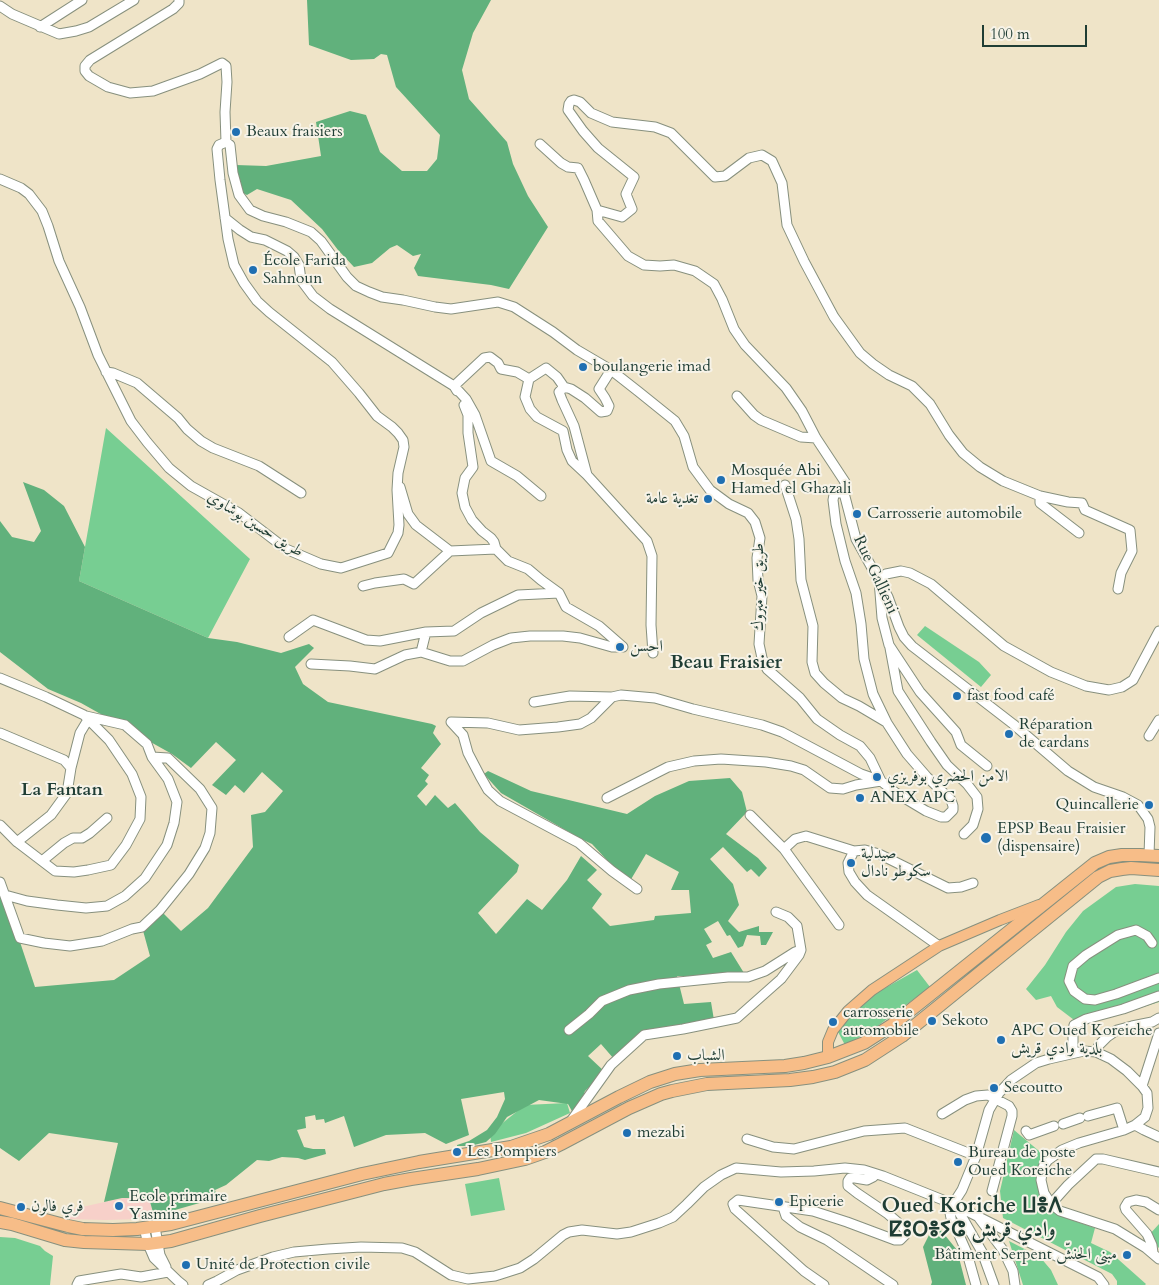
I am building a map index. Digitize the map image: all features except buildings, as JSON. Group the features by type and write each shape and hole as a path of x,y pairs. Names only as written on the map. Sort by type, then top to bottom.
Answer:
{"highway":[{"path":"0,1208 83,1229 113,1230 171,1224 362,1174 419,1162 512,1147 536,1139 650,1082 675,1074 700,1070 785,1066 828,1057 864,1043 892,1025 1090,867 1102,860 1122,855 1154,856"},
{"path":"0,1222 65,1240 159,1243 384,1184 411,1178 478,1169 525,1159 553,1148 660,1094 707,1084 813,1077 835,1072 873,1055 916,1025 1098,877 1110,871 1122,869 1159,870"},
{"path":"159,1243 166,1238 165,1230 171,1224"}],"main road":[{"path":"828,1057 828,1042 833,1030 848,1011 872,990 939,946 1045,903"}],"street":[{"path":"40,27 82,0"},
{"path":"0,6 12,14 59,34 89,27 134,0"},
{"path":"180,0 173,9 90,60 85,66 85,71 89,76 108,87 130,93 153,91 200,74 222,63 226,66 227,82 226,142"},
{"path":"540,144 561,163 568,167 578,168 597,210 622,217 632,209 626,194 634,177 598,148 583,131 568,110 571,100 580,102 591,113 612,122 655,127 671,133 715,177 725,176 749,158 762,155 772,161 782,183 787,225 834,316 860,353 889,375 912,386 930,404 949,435 963,453 980,467 1003,481 1040,496 1082,503 1085,510 1130,530 1132,551 1121,574 1118,589"},
{"name":"طريق خير مبروك","path":"226,142 230,145 233,173 240,195 250,210 310,232 321,241 347,277 356,286 382,297 435,307 451,309 498,302 514,307 577,350 611,370 674,421 684,436 694,467 710,490 729,504 748,513 755,522 760,538 757,558 758,580 762,596 759,644 767,669 800,698 817,719 860,746 870,758 881,781 896,793 926,811 946,817 953,810 954,806 951,800 906,754 887,723 873,694 864,659 856,593 845,562 836,524 833,498 836,493 844,493"},
{"name":"طريق حسين بوشاوي","path":"0,179 21,188 29,194 42,212 59,261 106,372 131,420 170,468 191,486 239,513 286,549 321,564 340,568 388,553 398,533 397,490 404,447 403,440 398,433 377,416 332,362 269,312 257,301 244,283 234,265 228,239 220,180 217,149 219,145 226,142"},
{"name":"Rue Gallieni","path":"597,210 598,221 628,256 644,265 674,265 695,272 714,284 734,329 744,345 786,388 802,411 816,438 844,482 844,493 856,538 888,598 904,637 912,646 1013,724 1068,771 1094,787 1123,797 1138,805 1155,828 1154,856"},
{"path":"225,218 240,230 265,240 287,251 294,257 299,264 301,280 313,296 454,386 466,399 475,415 491,461 518,476 541,496"},
{"path":"454,386 484,358 490,357 498,363 501,369 517,372 529,379"},
{"path":"587,475 574,426 562,400 562,390 558,377 546,368 529,379 525,397 530,409 538,417 563,431 567,450 572,461 647,541 652,556 651,625 653,653"},
{"path":"562,390 571,389 601,412 607,411 609,406 599,389 611,370"},
{"path":"106,372 137,383 178,418 201,441 213,448 259,466 301,493"},
{"path":"311,664 350,666 375,670 405,655 421,652 450,661 463,661 511,638 530,636 580,638 612,647 623,647 599,626 566,607 560,593 528,569 508,561 496,549 491,538 482,532 472,520 465,507 462,494 465,478 473,467 468,432 468,415 454,386"},
{"path":"737,396 761,420 801,437 816,438"},
{"path":"398,477 408,514 412,520 450,551 496,549"},
{"path":"785,485 796,519 801,580 813,626 812,662 815,673 824,684 842,698 887,723"},
{"path":"1040,496 1040,503 1079,533"},
{"path":"364,586 404,579 414,584 450,551"},
{"path":"964,834 973,825 978,809 977,797 968,784 947,765 898,690 890,645 882,618 879,580 886,574 894,572 910,573 931,584 1004,646 1051,672 1086,686 1109,690 1122,687 1133,680 1159,632"},
{"path":"289,637 313,620 366,640 380,641 426,632 454,631 481,613 518,595 560,593"},
{"path":"421,652 426,632"},
{"path":"890,645 920,692 956,732 961,745 987,766"},
{"path":"0,678 87,717 125,725 147,744 152,757 168,780 177,802 174,824 167,845 145,878 125,896 107,906 86,908 27,902 5,895"},
{"path":"534,702 570,696 612,697 621,695 655,698 762,725 782,732 853,770 881,781"},
{"path":"612,697 591,718 580,724 519,730 488,723 456,721 450,723 463,735 468,753 484,783 488,790 500,801 579,842 612,871 637,889"},
{"path":"17,842 52,815 67,793 80,733 87,717"},
{"path":"0,826 17,842 55,871 74,872 111,865 126,846 140,819 141,798 132,774 109,740 87,717"},
{"path":"1150,736 1159,720"},
{"path":"0,734 64,760 71,768"},
{"path":"0,882 20,938 70,946 102,941 142,927 160,910 190,874 205,848 210,834 212,808 200,789 168,758 152,757"},
{"path":"606,798 668,768 694,761 721,759 791,766 804,770 830,788 844,789 881,781"},
{"path":"750,815 784,849 840,925"},
{"path":"42,861 64,843 73,838 82,838 107,818"},
{"path":"784,849 795,838 806,836 854,851 865,850 879,854 948,888 974,883"},
{"path":"854,851 848,864 854,882 867,894 939,946"},
{"path":"569,1123 611,1065 644,1035 736,1018 781,980 801,950 797,926 788,917 776,912"},
{"path":"1152,944 1147,936 1136,930 1118,935 1072,966 1069,981 1074,991 1085,999 1095,1000 1159,978"},
{"path":"569,1030 602,1001 629,990 659,984 748,977 765,971 801,950"},
{"path":"1073,1052 1074,1025 1086,1019 1123,1009 1159,996"},
{"path":"1096,1052 1107,1036 1117,1030 1152,1022 1159,1018"},
{"path":"1142,1086 1159,1033"},
{"path":"976,1285 967,1253 950,1218 950,1213 976,1156 989,1110 999,1093 1011,1080 1036,1063 1073,1052 1096,1052 1127,1071 1142,1086 1146,1093 1148,1108 1145,1117 1135,1125 1062,1150 1048,1160 1041,1180 1044,1193 1051,1204 1060,1210 1114,1229 1156,1256"},
{"path":"942,1114 965,1100 976,1096 988,1095 1009,1106 1012,1116 992,1191"},
{"path":"1026,1131 1029,1134 1116,1108 1124,1130"},
{"path":"1135,1125 1159,1137"},
{"path":"747,1139 773,1147 794,1149 864,1131 905,1128 976,1156"},
{"path":"1051,1204 1096,1159 1103,1158 1159,1172"},
{"path":"208,1285 238,1270 273,1257 303,1251 361,1247 402,1248 414,1252 451,1275 468,1279 495,1276 520,1268 569,1232 582,1230 618,1234 659,1223 672,1217 704,1187 720,1175 736,1168 782,1172 814,1172 845,1168 864,1170 953,1204 1098,1277 1104,1285"},
{"path":"824,1285 804,1272 735,1209 733,1206 734,1202 738,1200 813,1211 895,1240 900,1240 906,1232 903,1227 848,1186 850,1178 870,1179 876,1174"},
{"path":"1156,1256 1147,1234 1125,1207 1128,1202 1136,1200 1146,1202 1159,1210"},
{"path":"953,1204 982,1252 994,1285"},
{"path":"784,1207 786,1216 800,1227 827,1240 894,1285"},
{"path":"978,1216 1003,1250 1013,1271 1015,1285"},
{"path":"150,1227 159,1243 154,1258 183,1285"},
{"path":"77,1285 79,1281 121,1274 141,1277 168,1272"}],"shaded area":[{"name":"Ecole primaire Yasmine","path":"122,1198 149,1198 154,1216 140,1219 70,1219 69,1210"}],"green space":[{"path":"307,0 491,0 473,33 462,70 469,99 507,142 513,164 528,196 548,227 509,289 418,276 414,268 421,254 413,256 397,245 390,248 372,263 354,267 322,229 291,200 257,189 247,195 240,192 236,165 266,166 321,156 316,122 350,111 366,115 380,152 402,171 427,171 437,159 440,135 396,87 387,55 381,54 374,59 351,60 309,45"},
{"path":"106,428 250,559 208,638 79,581"},
{"path":"23,482 44,490 64,506 85,547 79,581 208,638 237,642 281,653 309,644 314,648 295,667 303,684 328,702 436,726 433,733 441,744 421,768 429,775 425,781 428,784 417,796 426,806 435,795 448,808 455,803 480,832 519,865 517,872 478,913 496,934 527,899 542,910 567,880 581,856 597,870 587,880 602,894 592,908 610,926 654,920 655,916 691,913 689,890 671,890 679,872 646,854 630,881 618,872 592,844 501,793 484,774 488,771 531,791 627,814 655,796 689,781 730,778 742,792 747,812 726,834 758,858 767,868 759,877 751,869 747,872 723,847 710,859 733,884 739,905 728,921 739,932 759,926 759,932 773,932 766,945 761,945 760,936 747,935 743,946 738,948 730,935 727,936 718,921 704,929 712,942 706,945 713,958 731,952 744,973 726,976 677,976 684,1004 711,1002 714,1020 640,1039 614,1059 601,1044 588,1056 605,1072 585,1091 579,1109 573,1113 568,1104 539,1100 507,1117 495,1134 486,1142 470,1146 457,1145 469,1141 487,1130 497,1117 505,1099 504,1092 461,1099 469,1135 446,1144 425,1133 386,1135 354,1147 344,1116 325,1123 324,1119 316,1120 315,1115 305,1117 306,1128 297,1130 304,1147 325,1149 326,1154 305,1160 282,1157 269,1161 257,1160 226,1185 215,1190 217,1198 154,1216 149,1198 122,1198 104,1202 118,1143 49,1133 19,1161 0,1148 0,882 35,987 114,980 150,956 142,927 160,910 181,931 208,908 253,847 251,815 265,812 283,791 262,772 244,793 235,785 226,795 212,785 236,760 216,742 191,768 172,754 81,703 48,689 0,652 0,521 12,537 34,542 41,531"},
{"path":"925,626 979,662 991,675 981,687 917,635"},
{"path":"1135,884 1159,886 1159,1002 1078,1023 1057,1007 1051,996 1036,1000 1026,989 1083,911 1116,887"},
{"path":"917,970 930,987 871,1031 845,1045 837,1030 849,1014 869,997"},
{"path":"567,1103 570,1113 526,1133 491,1142 490,1133 525,1105"},
{"path":"1014,1130 1045,1156 1040,1171 1044,1201 1052,1211 1060,1216 1095,1228 1091,1243 1110,1252 1145,1285 1117,1285 1117,1281 1112,1274 1003,1218 1000,1191"},
{"path":"499,1178 505,1210 471,1216 465,1184"},
{"path":"935,1223 957,1250 966,1285 931,1285 932,1282 923,1247"},
{"path":"1159,1224 1159,1248 1149,1235"},
{"path":"0,1237 15,1238 40,1246 53,1256 50,1285 0,1285"},
{"path":"1009,1241 1040,1257 1051,1270 1058,1285 1023,1285"}],"place":[{"name":"Beaux fraisiers","path":"236,132"},
{"name":"École Farida Sahnoun","path":"253,270"},
{"name":"boulangerie imad","path":"583,367"},
{"name":"Mosquée Abi Hamed el Ghazali","path":"721,480"},
{"name":"تغدية عامة","path":"708,499"},
{"name":"Carrosserie automobile","path":"857,514"},
{"name":"احسن","path":"620,647"},
{"name":"fast food café","path":"957,696"},
{"name":"Réparation de cardans","path":"1009,734"},
{"name":"الامن الحضري بوفريزي","path":"877,777"},
{"name":"ANEX APC","path":"860,798"},
{"name":"Quincallerie","path":"1149,805"},
{"name":"EPSP Beau Fraisier (dispensaire)","path":"986,838"},
{"name":"صيدلية سكوطو نادال","path":"851,863"},
{"name":"Sekoto","path":"932,1021"},
{"name":"carrosserie automobile","path":"833,1022"},
{"name":"APC Oued Koreiche بلدية وادي قريش","path":"1001,1040"},
{"name":"الشباب","path":"677,1056"},
{"name":"Secoutto","path":"994,1088"},
{"name":"mezabi","path":"627,1133"},
{"name":"Les Pompiers","path":"457,1152"},
{"name":"Bureau de poste Oued Koreiche","path":"958,1162"},
{"name":"Epicerie","path":"779,1202"},
{"name":"Ecole primaire Yasmine","path":"119,1206"},
{"name":"فري فالون","path":"21,1207"},
{"name":"Bâtiment Serpent مبنى الحنشّ","path":"1127,1255"},
{"name":"Unité de Protection civile","path":"186,1265"}],"district":[{"name":"Beau Fraisier","path":"726,664"},
{"name":"La Fantan","path":"62,791"},
{"name":"Oued Koriche ⵡⴻⴷ ⵇⵓⵔⴻⵢⵛ وادي قريش","path":"972,1219"}]}
